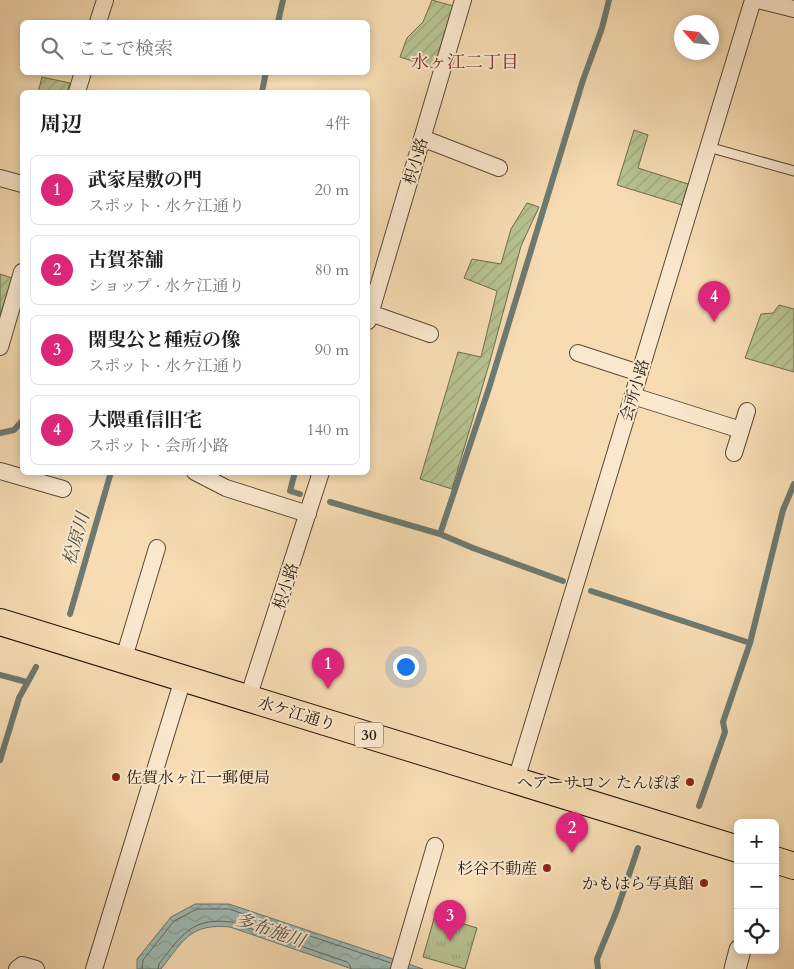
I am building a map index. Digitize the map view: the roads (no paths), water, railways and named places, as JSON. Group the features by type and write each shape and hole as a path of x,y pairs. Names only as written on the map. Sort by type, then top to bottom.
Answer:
{"main road":[{"name":"水ケ江通り","path":"0,622 183,680 248,698 734,848"},
{"path":"779,861 794,866"}],"street":[{"path":"99,20 104,0"},
{"name":"枳小路","path":"370,314 463,0"},
{"name":"会所小路","path":"516,780 753,0"},
{"path":"758,0 794,8"},
{"path":"78,90 82,75"},
{"path":"422,138 499,168"},
{"path":"0,178 20,183"},
{"path":"0,347 20,293"},
{"path":"370,317 430,334"},
{"path":"578,353 640,373"},
{"path":"632,396 741,430"},
{"path":"734,453 747,411"},
{"path":"0,471 63,489"},
{"path":"201,475 226,488 308,514"},
{"name":"枳小路","path":"248,698 320,475"},
{"path":"122,661 156,548"},
{"path":"94,969 183,680"},
{"path":"399,969 435,846"},
{"path":"735,969 739,954"},
{"path":"18,969 22,965 36,969"}],"lane":[{"path":"708,147 794,171"}],"water":[{"name":"多布施川","path":"195,904 229,904 423,969 352,969 230,927 216,927 196,931 189,936 175,950 161,969 137,969 137,959 171,917"}],"waterway":[{"name":"松原川","path":"278,20 283,0"},
{"path":"440,534 489,388 583,80 602,28 609,0"},
{"name":"松原川","path":"262,90 265,75"},
{"path":"0,433 14,430 20,423"},
{"name":"松原川","path":"70,614 110,475"},
{"path":"294,475 290,491 300,494"},
{"path":"699,806 725,732 723,722 750,643 783,510 794,484"},
{"path":"330,502 440,534 563,581"},
{"path":"591,591 750,643"},
{"name":"松原川","path":"0,760 19,698 36,667"},
{"path":"0,675 27,682"},
{"path":"598,969 597,959 617,910 638,848"}],"place":[{"name":"大隈重信旧宅","path":"714,322"},
{"name":"武家屋敷の門","path":"328,689"},
{"name":"佐賀水ヶ江一郵便局","path":"116,777"},
{"name":"ヘアーサロン たんぽぽ","path":"690,782"},
{"name":"古賀茶舗","path":"572,853"},
{"name":"杉谷不動産","path":"547,868"},
{"name":"かもはら写真館","path":"704,883"},
{"name":"閑叟公と種痘の像","path":"450,941"}],"district":[{"name":"水ヶ江二丁目","path":"465,62"}]}
